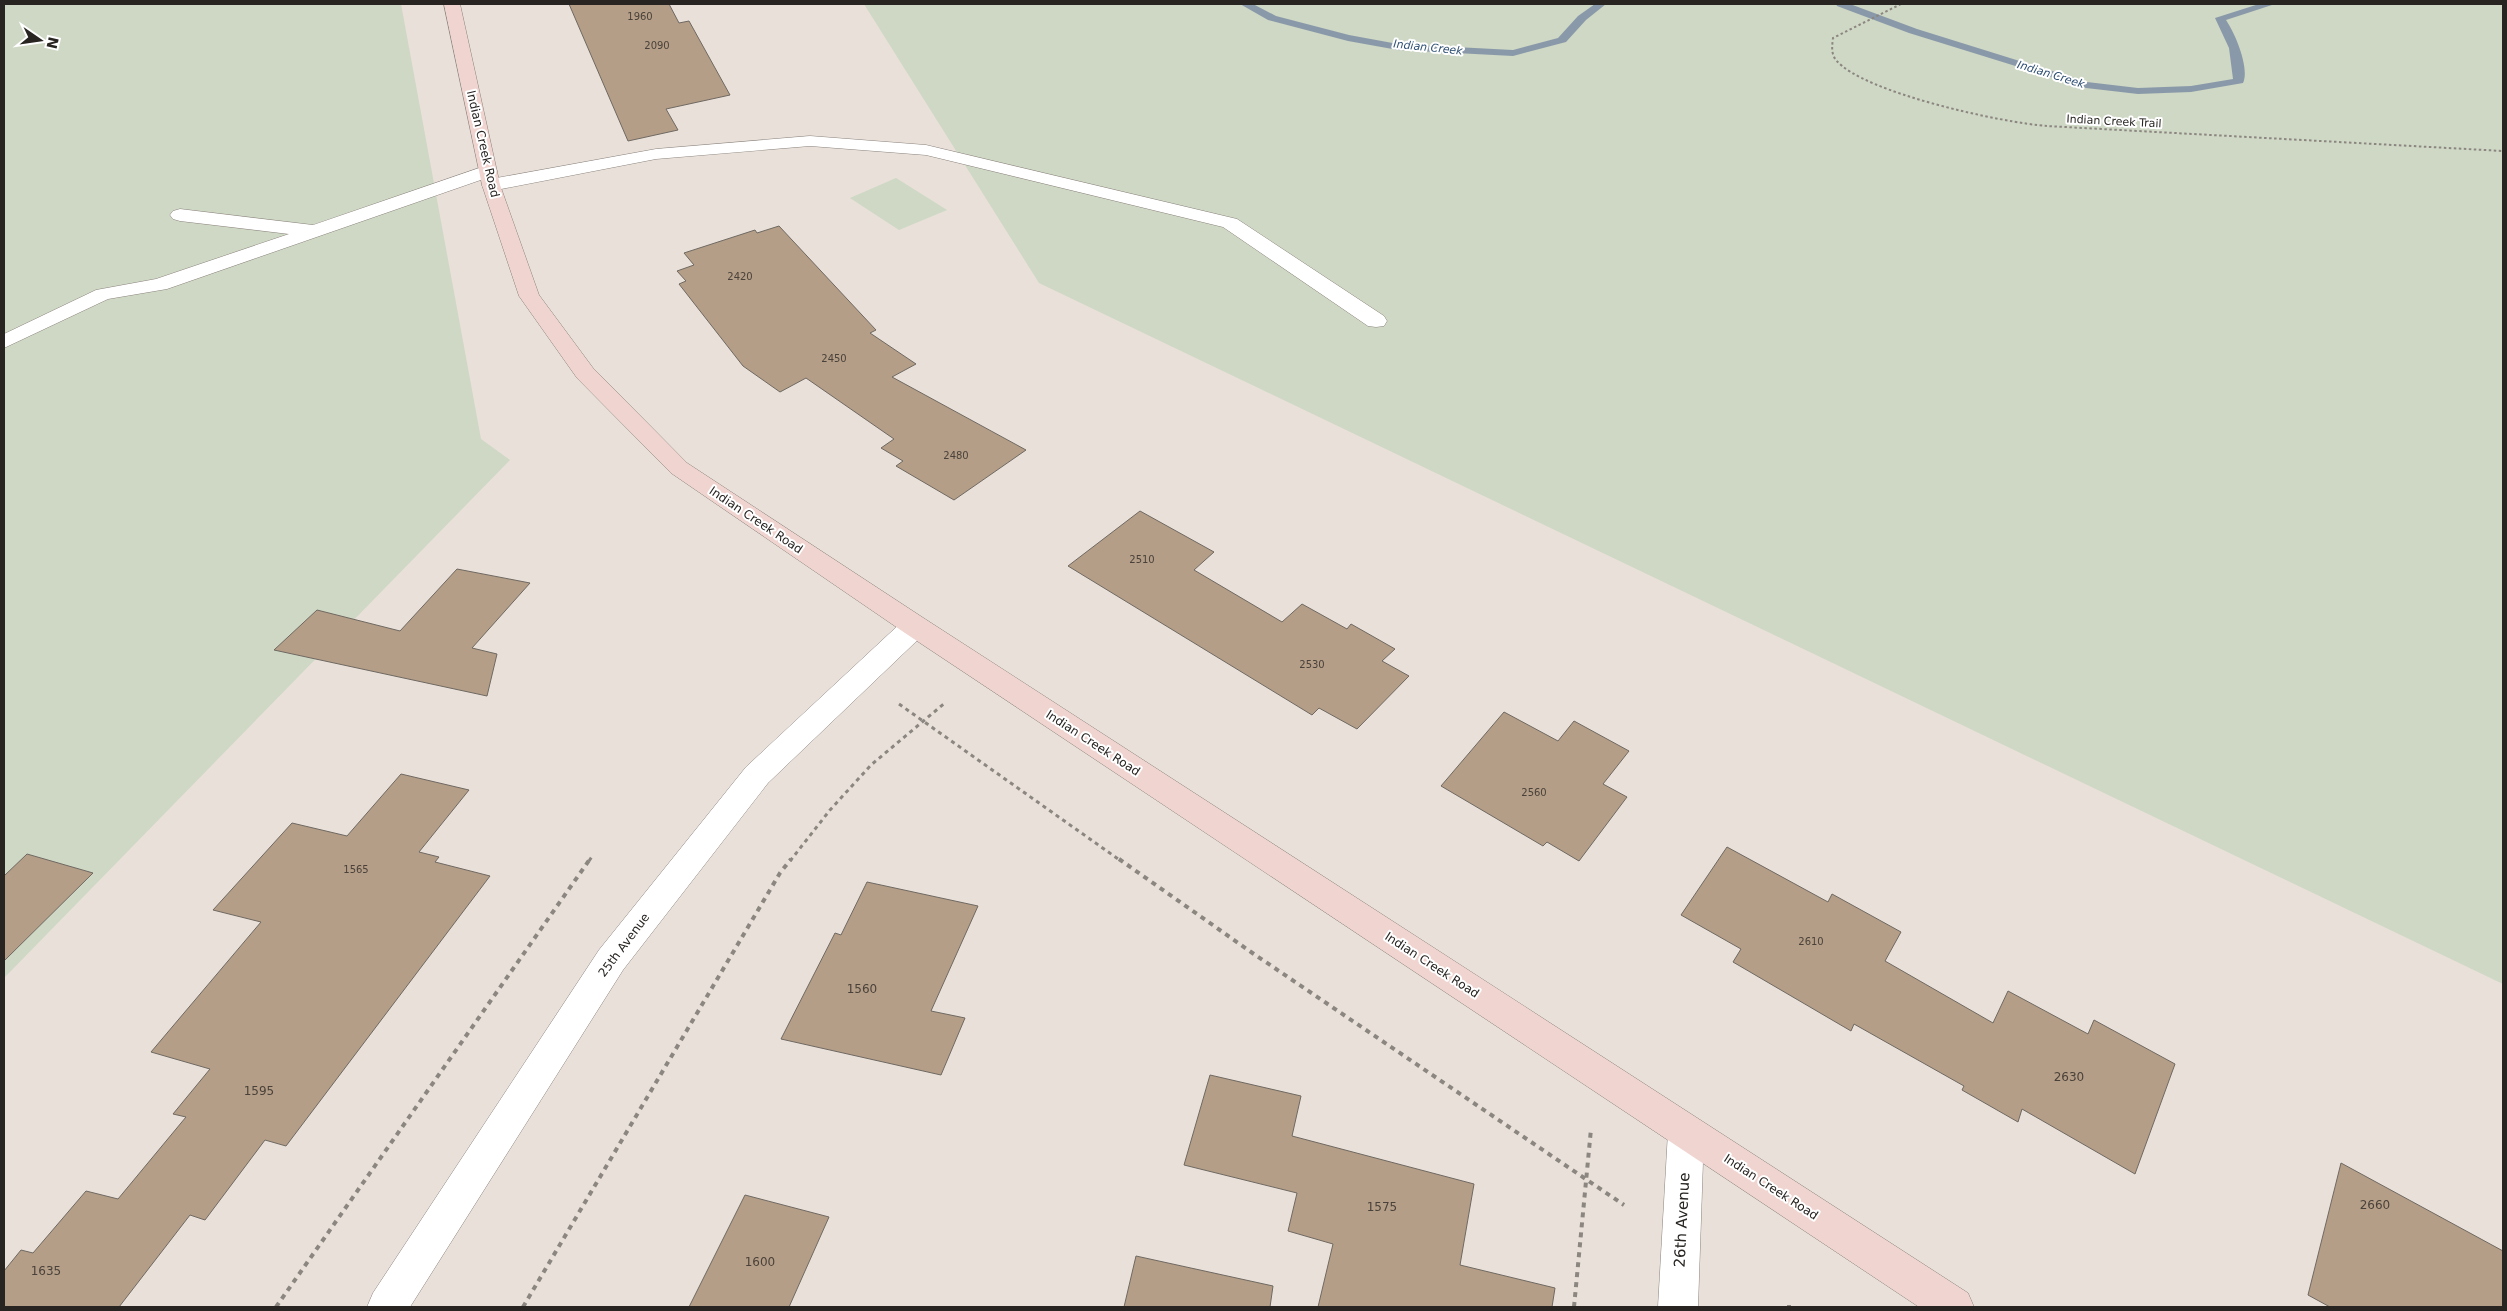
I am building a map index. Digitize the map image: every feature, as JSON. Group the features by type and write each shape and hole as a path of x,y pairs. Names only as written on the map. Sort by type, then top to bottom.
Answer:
{"street":[{"name":"Indian Creek Road","path":"452,4 489,178 529,296 584,374 680,468 915,626 1954,1307"},
{"path":"4,342 103,294 160,285 315,231 489,178 656,154 810,141 926,150 1230,223 1376,320"},
{"path":"180,214 315,231"},
{"path":"4,356 24,332"},
{"name":"25th Avenue","path":"387,1307 611,960 757,775 915,626"},
{"name":"26th Avenue","path":"1678,1307 1686,1132"}],"path":[{"name":"Indian Creek Trail","path":"1901,4 1845,30 1833,38 1831,49 1838,63 1869,81 1974,114 2010,122 2060,127 2503,151"},
{"path":"523,1307 780,873 815,827 886,750 924,721 982,670"},
{"path":"860,678 924,721 1251,952 1624,1205"},
{"path":"276,1307 594,854"},
{"path":"1574,1307 1591,1128"}],"green space":[{"path":"4,4 401,4 481,439 510,460 4,978"},
{"path":"864,4 2503,4 2503,984 1039,283"},
{"path":"896,178 947,210 899,230 850,198"}],"building":[{"path":"569,4 669,4 679,23 689,21 730,95 666,109 678,130 628,141"},
{"path":"779,226 876,330 870,333 916,364 892,377 1026,450 954,500 896,466 903,461 881,448 894,439 806,378 780,392 743,366 679,284 686,281 677,271 694,265 684,253 755,230 757,233"},
{"path":"1140,511 1214,552 1194,570 1282,622 1302,604 1347,629 1351,624 1395,649 1382,661 1409,676 1357,729 1319,708 1312,715 1068,566"},
{"path":"457,569 530,583 472,648 497,654 487,696 274,650 317,610 400,631"},
{"path":"1504,712 1558,741 1574,721 1629,751 1603,784 1627,797 1579,861 1547,842 1543,846 1441,786"},
{"path":"401,774 469,790 419,852 439,857 435,862 490,876 286,1146 265,1140 205,1220 190,1215 119,1307 4,1307 4,1271 21,1250 33,1253 86,1191 118,1199 186,1117 173,1114 210,1069 151,1052 261,922 213,910 292,823 347,836"},
{"path":"1727,847 1828,902 1832,894 1901,932 1885,961 1993,1023 2008,991 2088,1034 2094,1020 2175,1064 2135,1174 2022,1109 2018,1122 1962,1090 1964,1086 1854,1024 1851,1031 1733,962 1741,949 1681,915"},
{"path":"27,854 93,873 4,961 4,876"},
{"path":"867,882 978,906 931,1011 965,1018 941,1075 781,1039 835,933 841,935"},
{"path":"1210,1075 1301,1096 1292,1136 1474,1184 1460,1265 1555,1288 1552,1307 1318,1307 1333,1244 1288,1231 1297,1193 1184,1165"},
{"path":"2341,1163 2503,1251 2503,1307 2330,1307 2308,1295"},
{"path":"745,1195 829,1217 789,1307 689,1307"},
{"path":"1136,1256 1273,1286 1270,1307 1124,1307"}],"waterway":[{"name":"Indian Creek","path":"1245,4 1272,18 1348,38 1398,47 1513,53 1562,40 1582,18 1601,4"},
{"name":"Indian Creek","path":"1841,4 1913,31 2086,85 2138,91 2191,89 2239,81 2238,64 2234,48 2229,33 2220,18 2270,4"}]}
